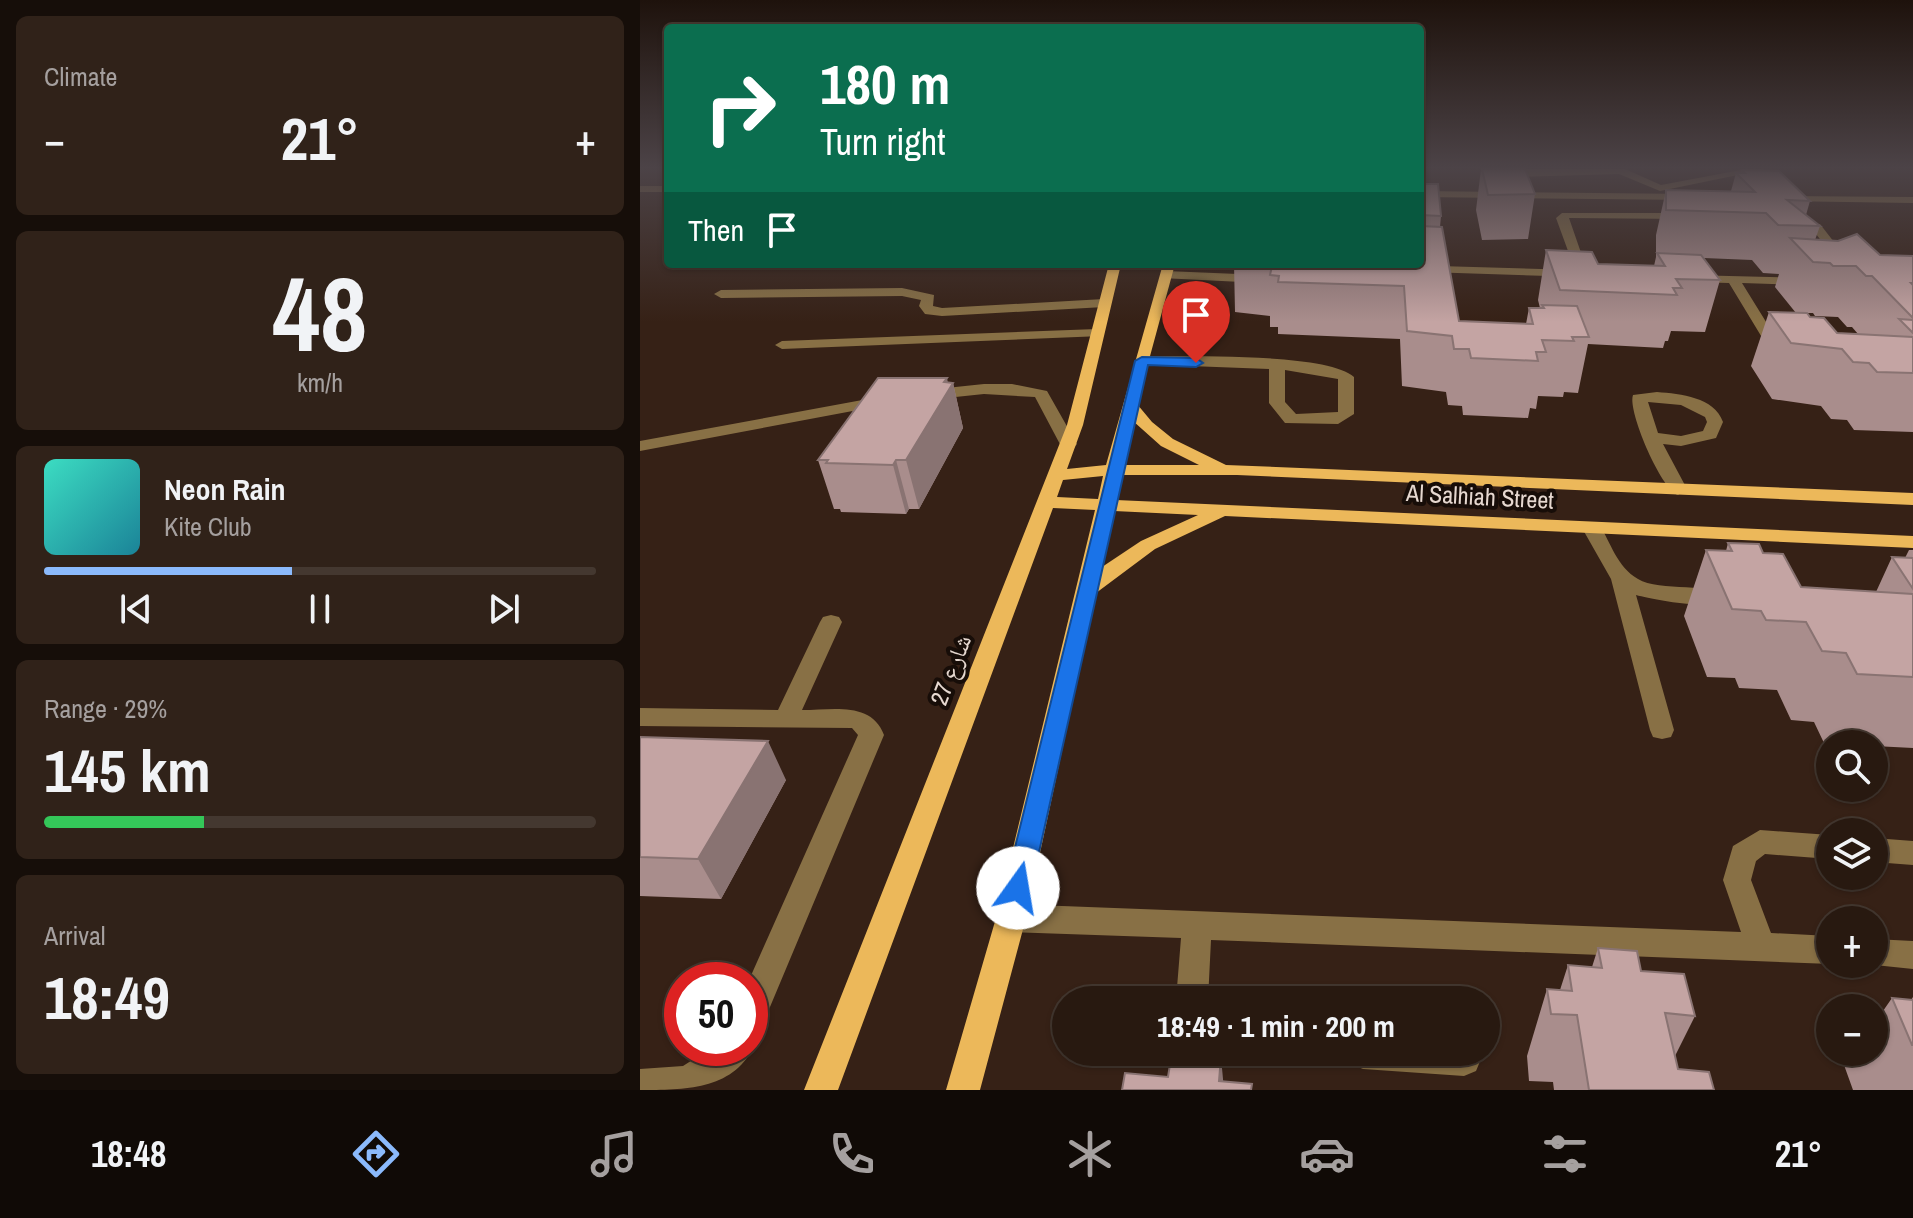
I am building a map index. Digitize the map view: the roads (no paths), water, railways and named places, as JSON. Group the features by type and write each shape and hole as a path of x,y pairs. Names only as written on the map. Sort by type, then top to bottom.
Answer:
{"main road":[{"name":"شارع 27","path":"821,1090 1068,444 1114,268"},
{"path":"963,1090 1011,918 1129,404 1168,270"},
{"path":"1129,404 1138,417 1166,442 1186,453 1237,470"},
{"name":"Al Salhiah Street","path":"1056,475 1115,470 1237,470 1913,499"},
{"name":"Al Salhiah Street","path":"1045,502 1913,542"},
{"path":"1089,588 1138,550 1195,522 1226,512"}],"street":[{"path":"1563,220 1582,273"},
{"path":"1810,220 1844,263 1841,274"},
{"path":"1424,268 1597,274"},
{"path":"1168,270 1273,280"},
{"path":"1672,277 1810,281"},
{"path":"1733,279 1779,353"},
{"path":"721,294 902,292 929,298 926,306 930,311 942,312 1104,303"},
{"path":"782,345 1097,333"},
{"path":"1142,361 1277,365 1326,367 1346,377 1346,414 1329,420 1291,419 1277,403 1277,365"},
{"path":"640,446 904,398 989,387 1017,388 1041,394 1068,444"},
{"path":"1653,438 1678,489"},
{"path":"1592,528 1621,578 1662,730"},
{"path":"1621,578 1651,592 1744,598"},
{"path":"786,719 831,622"},
{"path":"640,717 857,719 868,726 871,735 768,973"},
{"path":"1761,947 1737,880 1743,854 1760,842 1816,846"},
{"path":"1888,851 1913,853"},
{"path":"1011,918 1816,949"},
{"path":"1193,986 1197,926"},
{"path":"1888,954 1913,955"},
{"path":"640,1086 679,1086 716,1066"}]}
